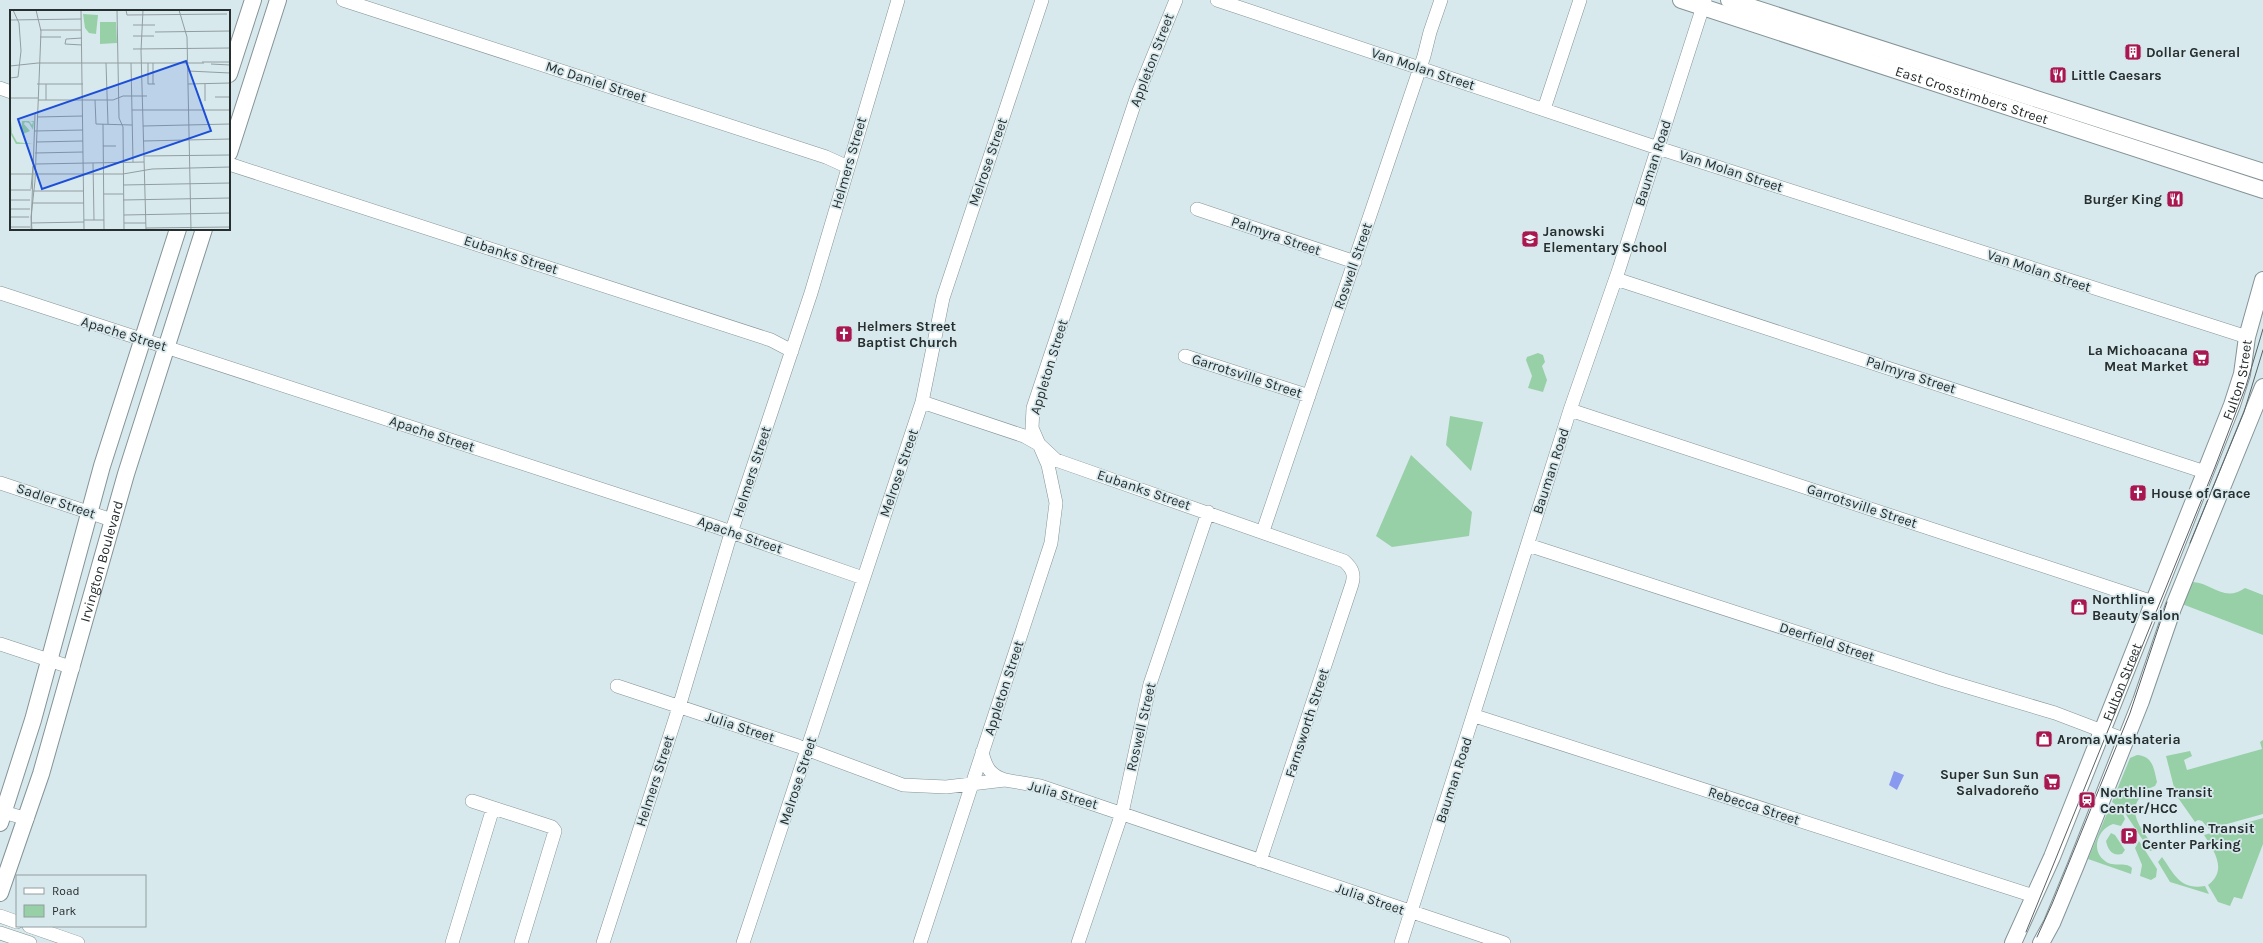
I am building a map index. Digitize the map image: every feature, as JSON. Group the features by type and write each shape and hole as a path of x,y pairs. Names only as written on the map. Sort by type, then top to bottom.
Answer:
{"main road":[{"path":"230,71 253,0"},
{"path":"230,150 278,0"},
{"name":"East Crosstimbers Street","path":"1681,0 1704,4 1828,40 2172,152 2263,190"},
{"name":"East Crosstimbers Street","path":"1729,0 1828,40"},
{"name":"East Crosstimbers Street","path":"2172,152 2263,172"},
{"name":"Irvington Boulevard","path":"1,815 49,661 88,512 178,230"},
{"name":"Irvington Boulevard","path":"0,894 27,819 73,668 112,520 165,347 204,230"},
{"name":"Fulton Street","path":"2013,943 2102,731 2206,472 2242,374 2247,337 2263,280"},
{"name":"Fulton Street","path":"2041,943 2052,923 2126,740 2173,608 2263,387"},
{"path":"64,602 67,620 80,638"}],"street":[{"name":"Mc Daniel Street","path":"343,0 819,155 848,167"},
{"name":"Helmers Street","path":"603,943 679,707 731,533 792,351 898,0"},
{"name":"Melrose Street","path":"743,943 922,402 944,298 1042,0"},
{"name":"Appleton Street","path":"920,943 1052,543 1056,503 1052,462 1040,445 1028,432 1033,408 1137,96 1176,0"},
{"name":"Van Molan Street","path":"1217,0 1658,148 2247,337"},
{"name":"Roswell Street","path":"1263,531 1355,262 1420,68 1441,0"},
{"path":"1544,109 1580,0"},
{"name":"Bauman Road","path":"1401,943 1570,410 1616,279 1704,4"},
{"path":"0,88 10,92"},
{"name":"Eubanks Street","path":"230,164 771,340 792,351"},
{"name":"Palmyra Street","path":"1198,209 1355,262"},
{"name":"Palmyra Street","path":"1616,279 2206,472"},
{"name":"Apache Street","path":"0,293 731,533 863,578"},
{"name":"Garrotsville Street","path":"1185,356 1309,396"},
{"path":"922,402 1028,432"},
{"name":"Garrotsville Street","path":"1570,410 2153,602"},
{"name":"Eubanks Street","path":"1052,462 1208,512 1344,561 1352,569 1354,576 1352,584"},
{"name":"Sadler Street","path":"0,483 112,520"},
{"name":"Roswell Street","path":"1078,943 1122,813 1150,684 1208,512"},
{"name":"Deerfield Street","path":"1528,545 1944,680 2055,713 2126,740"},
{"name":"Farnsworth Street","path":"1260,861 1352,584"},
{"path":"0,644 73,668"},
{"name":"Julia Street","path":"617,686 808,750 903,785 946,787 1005,780 1040,786 1411,913 1504,943"},
{"name":"Rebecca Street","path":"1474,716 2034,896"},
{"path":"982,752 985,766 994,776 1005,780"},
{"path":"472,801 552,827 555,831 521,943"},
{"path":"452,943 493,808"},
{"path":"1,815 27,819"},
{"path":"0,916 16,922"},
{"path":"32,927 78,943"},
{"path":"0,933 30,943"}],"green space":[{"path":"1538,353 1543,355 1545,362 1542,366 1547,380 1543,392 1528,388 1532,376 1526,360 1527,357"},
{"path":"1450,416 1483,422 1471,471 1446,445"},
{"path":"1411,455 1472,512 1469,536 1392,547 1376,536"},
{"path":"2193,582 2206,585 2224,593 2231,594 2245,588 2263,595 2263,635 2182,604"},
{"path":"2263,740 2263,814 2209,829 2202,821 2198,820 2195,822 2176,795 2166,756 2190,751 2192,756 2184,760 2187,770 2262,749 2260,742"},
{"path":"2137,755 2150,761 2154,768 2157,782 2155,786 2145,790 2146,792 2139,799 2135,813 2137,820 2155,849 2150,851 2123,810 2112,802 2130,758"},
{"path":"2110,806 2122,812 2125,819 2121,826 2113,824 2103,830 2098,840 2098,851 2100,856 2108,863 2126,865 2132,868 2131,874 2088,859"},
{"path":"2263,818 2263,844 2242,899 2234,897 2230,906 2218,902 2208,885 2217,873 2217,860 2212,847 2204,835"},
{"path":"2111,833 2115,835 2125,850 2122,854 2111,852 2108,847 2106,841"},
{"path":"2139,841 2157,869 2156,877 2151,880 2140,876 2142,865 2135,848"},
{"path":"2162,857 2179,880 2190,886 2205,886 2209,894 2170,882 2158,862"}],"water":[{"path":"1894,771 1904,775 1897,790 1889,785"}],"tram line":[{"path":"2026,932 2215,467 2246,386 2263,329"},
{"path":"2190,543 2244,412 2263,350"},
{"path":"2037,937 2130,713 2167,602"}],"place":[{"name":"Dollar General","path":"2133,52"},
{"name":"Little Caesars","path":"2058,75"},
{"name":"Burger King","path":"2175,199"},
{"name":"Janowski Elementary School","path":"1530,239"},
{"name":"Helmers Street Baptist Church","path":"844,334"},
{"name":"La Michoacana Meat Market","path":"2201,358"},
{"name":"House of Grace","path":"2138,493"},
{"name":"Northline Beauty Salon","path":"2079,607"},
{"name":"Aroma Washateria","path":"2044,739"},
{"name":"Super Sun Sun Salvadoreño","path":"2052,782"},
{"name":"Northline Transit Center/HCC","path":"2087,800"},
{"name":"Northline Transit Center Parking","path":"2129,836"}]}
